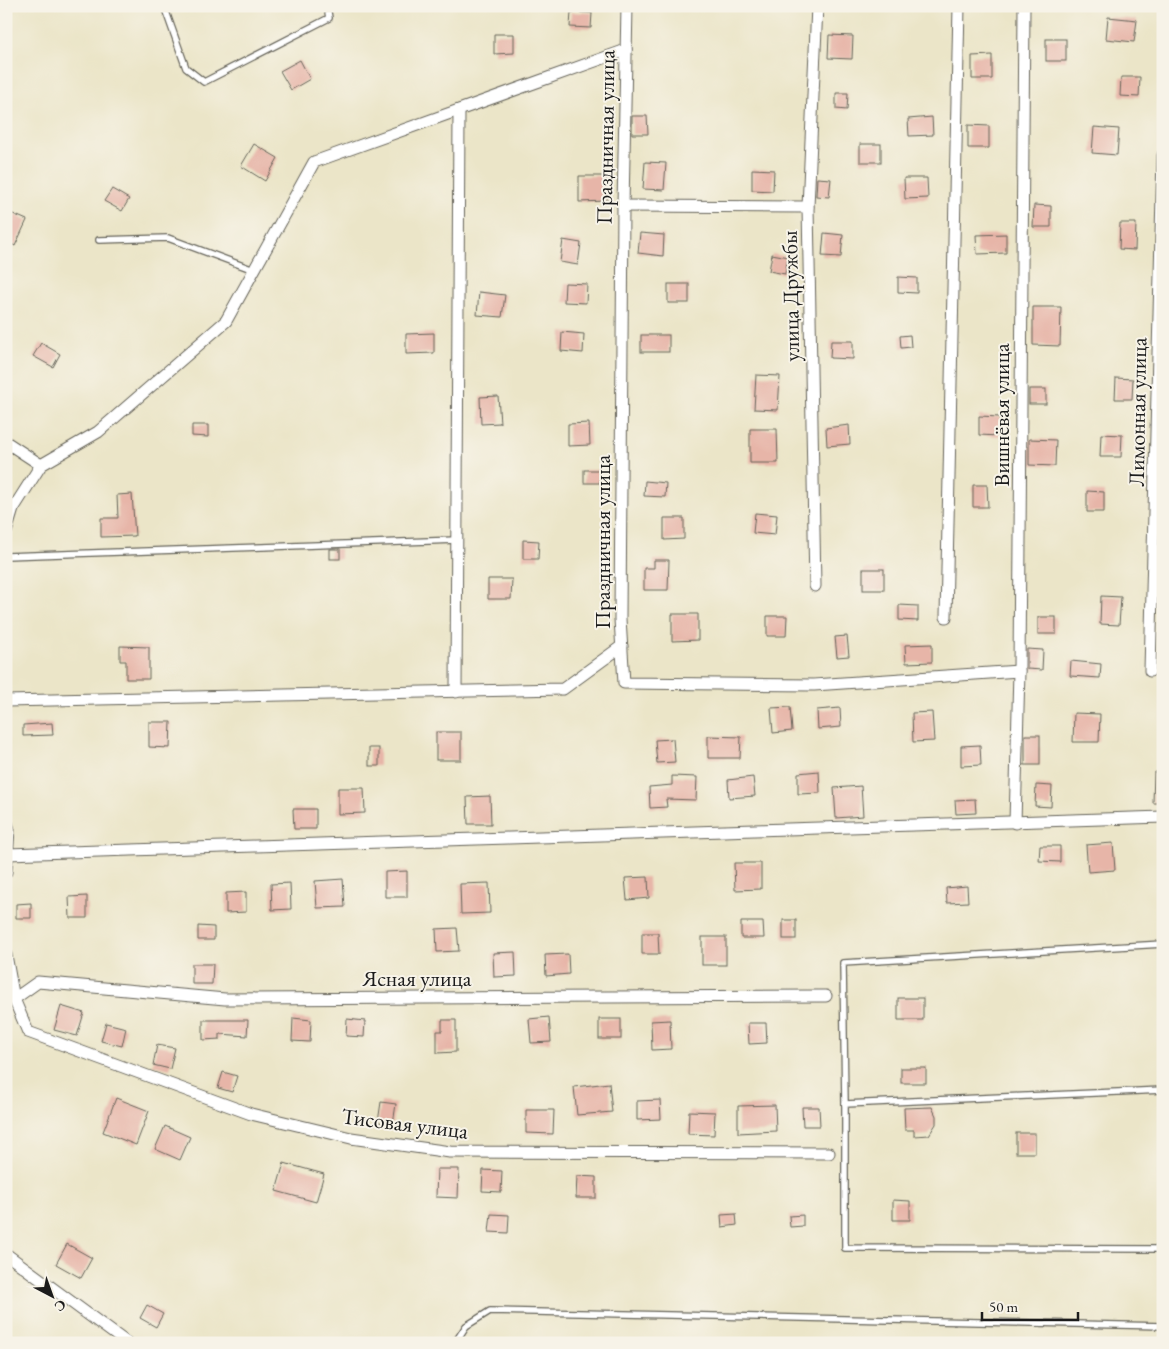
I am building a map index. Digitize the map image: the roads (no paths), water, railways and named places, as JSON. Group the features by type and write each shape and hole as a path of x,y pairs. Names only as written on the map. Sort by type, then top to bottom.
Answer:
{"street":[{"name":"Праздничная улица","path":"627,6 623,206 622,646 624,682 814,685 1019,671"},
{"name":"улица Дружбы","path":"815,586 808,207 817,6"},
{"path":"946,617 959,6"},
{"name":"Вишнёвая улица","path":"1015,823 1019,671 1024,6"},
{"path":"6,532 13,509 41,465 98,432 226,321 314,162 626,50"},
{"path":"456,692 459,110"},
{"name":"Лимонная улица","path":"1150,671 1163,155"},
{"path":"623,206 808,207"},
{"path":"6,442 41,465"},
{"path":"6,701 563,689 622,646"},
{"path":"7,854 1163,817"},
{"path":"6,820 9,830 6,872"},
{"name":"Тисовая улица","path":"6,955 10,998 28,1032 251,1114 351,1138 450,1152 830,1153"},
{"name":"Ясная улица","path":"10,998 38,982 225,999 826,996"},
{"path":"6,1254 127,1343"}],"lane":[{"path":"164,6 186,68 204,82 330,18 327,6"},
{"path":"99,240 168,238 254,270"},
{"path":"6,556 457,540"},
{"path":"1163,944 843,964 845,1248 1163,1249"},
{"path":"844,1104 1163,1090"},
{"path":"455,1343 466,1326 490,1311 1163,1326"}]}
